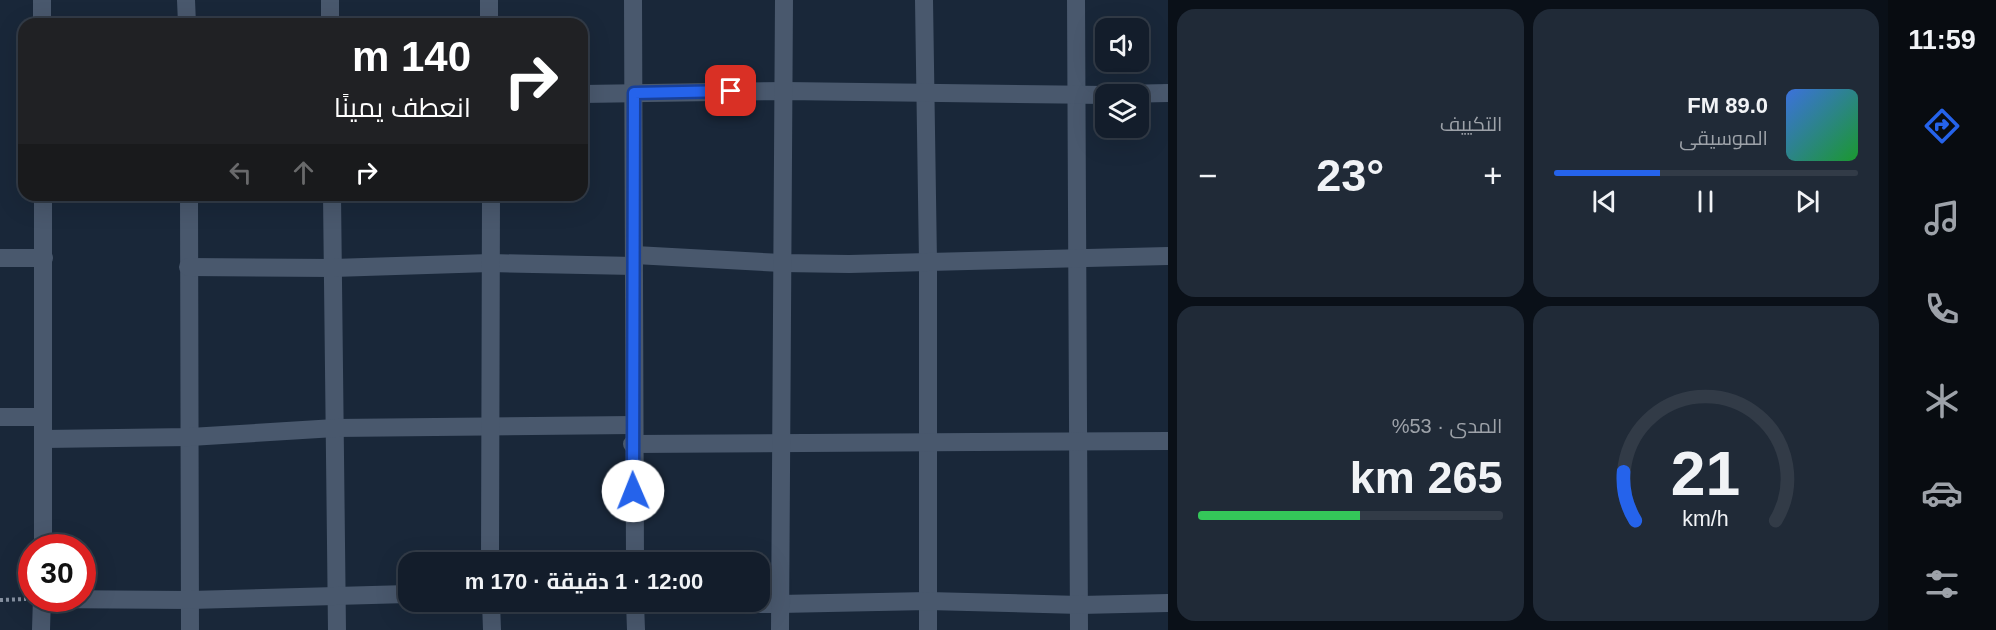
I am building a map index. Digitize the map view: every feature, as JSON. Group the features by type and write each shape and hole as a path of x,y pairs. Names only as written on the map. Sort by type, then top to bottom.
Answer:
{"street":[{"path":"42,0 42,18"},
{"path":"186,0 187,18"},
{"path":"330,0 330,18"},
{"path":"489,0 489,18"},
{"path":"633,0 635,552"},
{"path":"780,630 779,444 785,91 784,0"},
{"path":"924,0 928,262 928,630"},
{"path":"1076,0 1080,630"},
{"path":"588,94 785,91 1095,95"},
{"path":"1149,93 1168,93"},
{"path":"43,201 43,534"},
{"path":"189,201 190,630"},
{"path":"332,201 337,630"},
{"path":"490,552 491,201"},
{"path":"189,267 333,268 634,260 782,263 928,262 1168,256"},
{"path":"0,258 44,258"},
{"path":"0,417 44,417"},
{"path":"44,439 190,437 335,428 633,425"},
{"path":"633,444 1168,441"},
{"path":"96,599 190,600 398,594"},
{"path":"770,604 928,601 1080,605 1168,603"},
{"path":"41,630 42,612"},
{"path":"492,612 492,630"},
{"path":"635,612 636,630"}],"path":[{"path":"0,600 18,600"}],"route":[{"path":"633,491 634,93 731,91"}]}
